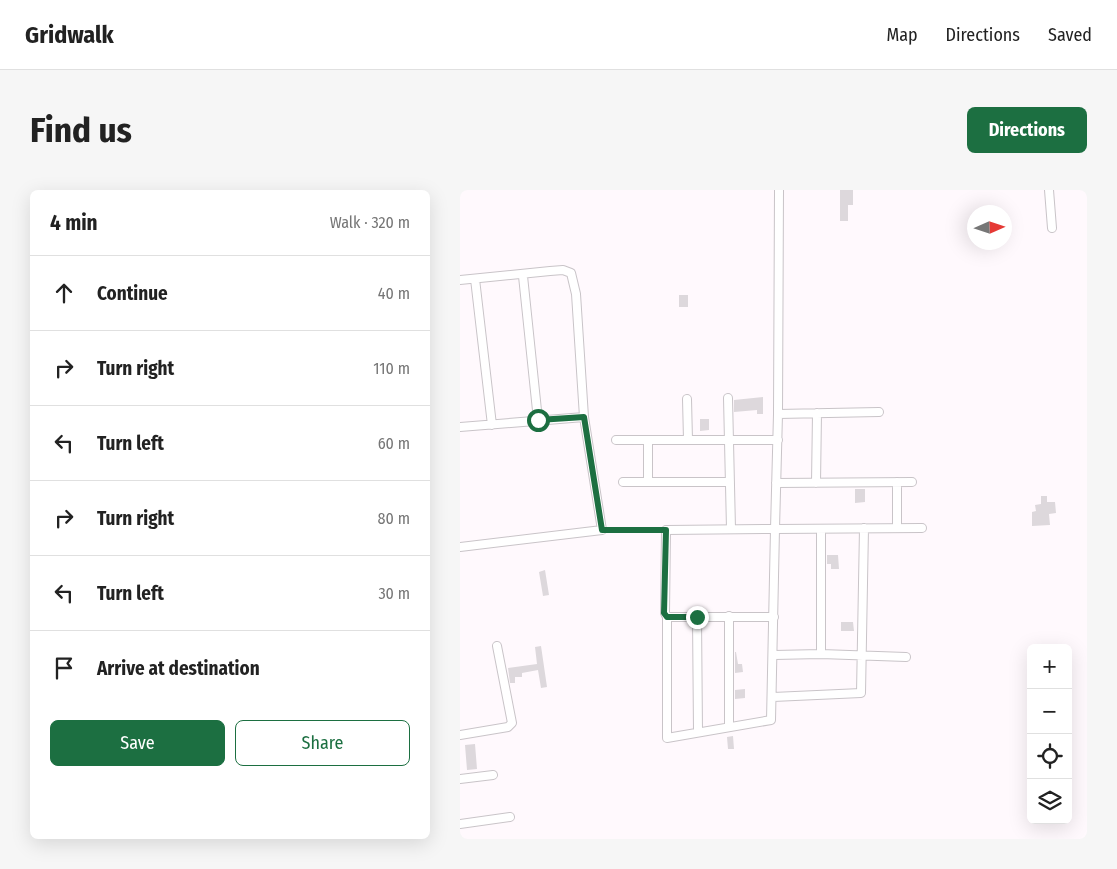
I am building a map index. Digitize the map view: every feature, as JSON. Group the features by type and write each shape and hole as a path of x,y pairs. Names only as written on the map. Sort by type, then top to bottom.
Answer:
{"street":[{"path":"779,190 778,440 775,529 773,696 771,720 768,723 729,726 718,730 668,738 667,617 664,613 666,530 775,529 821,528 864,528 897,527 922,528"},
{"path":"1049,190 1052,228"},
{"path":"460,280 523,276 563,270 571,273 576,294 584,417 602,530 460,547"},
{"path":"523,276 538,420"},
{"path":"475,279 492,425"},
{"path":"728,398 731,529"},
{"path":"687,399 688,440"},
{"path":"778,414 879,412"},
{"path":"816,483 818,413"},
{"path":"460,427 584,417"},
{"path":"616,440 778,440"},
{"path":"648,440 648,482"},
{"path":"623,482 730,482"},
{"path":"897,482 897,527"},
{"path":"776,483 912,482"},
{"path":"821,528 821,654"},
{"path":"773,696 861,693 864,528"},
{"path":"729,616 729,726"},
{"path":"667,617 774,617"},
{"path":"697,617 698,732"},
{"path":"460,735 508,727 512,723 497,646"},
{"path":"774,655 821,654 906,658"},
{"path":"460,779 493,775"},
{"path":"460,824 510,817"}],"lane":[{"path":"602,530 666,530"}],"building":[{"path":"840,190 853,190 853,205 848,205 848,221 840,221"},
{"path":"679,295 688,295 688,307 679,307"},
{"path":"763,397 763,414 757,414 757,410 734,412 734,400"},
{"path":"700,419 709,419 709,430 700,431"},
{"path":"855,489 865,489 865,502 855,503"},
{"path":"1041,496 1047,496 1047,502 1055,502 1056,513 1049,514 1050,525 1032,526 1032,512 1036,511 1035,505 1041,504"},
{"path":"827,555 838,555 839,569 831,569 831,564 827,564"},
{"path":"545,570 549,595 543,596 539,572"},
{"path":"841,622 853,622 854,631 841,631"},
{"path":"541,646 547,687 541,688 538,670 522,673 522,677 515,677 515,683 510,683 508,668 537,664 535,647"},
{"path":"735,652 738,664 742,664 743,672 735,673"},
{"path":"745,689 745,698 735,699 735,690"},
{"path":"733,736 734,749 728,749 727,737"},
{"path":"475,744 477,769 467,770 465,745"}],"route":[{"path":"538,420 584,417 602,530 666,530 664,613 667,617 697,617"}]}
